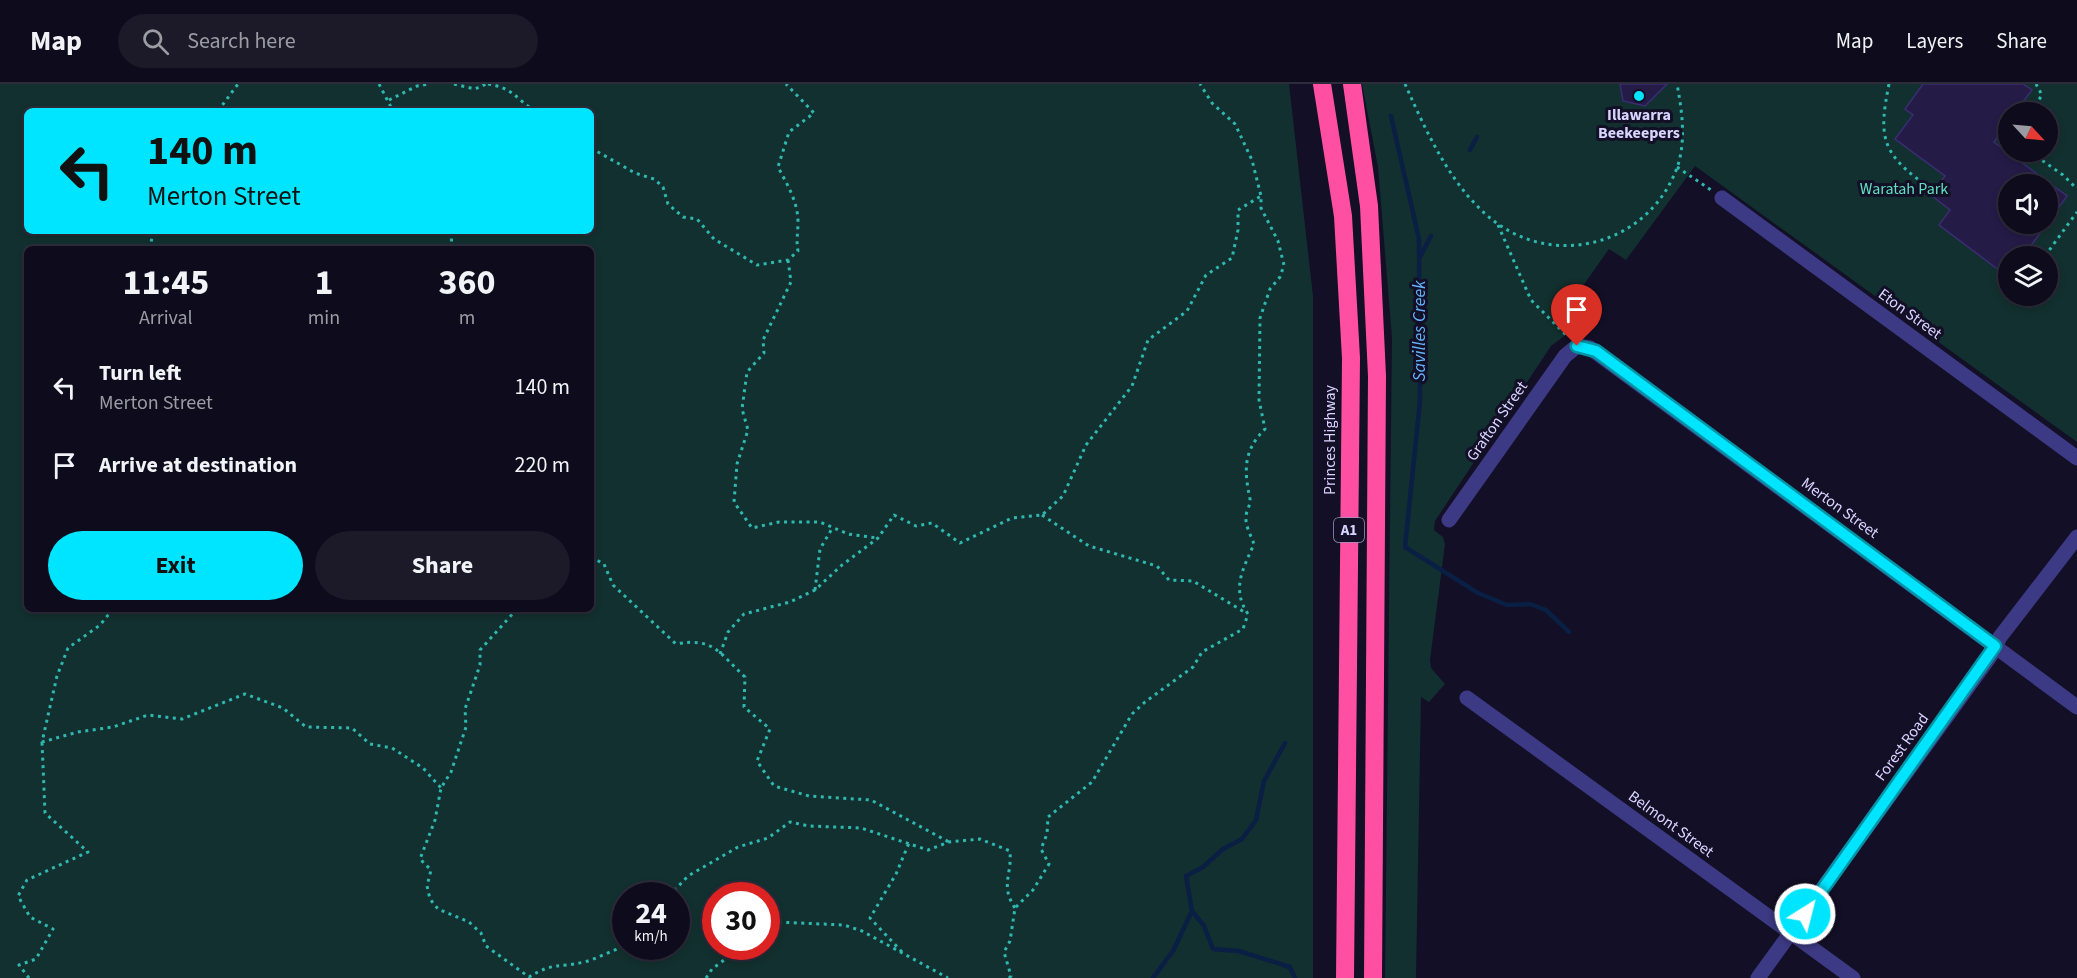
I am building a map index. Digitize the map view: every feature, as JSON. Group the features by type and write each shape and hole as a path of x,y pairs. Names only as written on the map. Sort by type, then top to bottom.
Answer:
{"highway":[{"name":"Princes Highway","path":"1322,84 1343,216 1351,358 1345,978"},
{"name":"A1","path":"1352,84 1369,206 1377,376 1373,978"}],"street":[{"name":"Eton Street","path":"1722,198 2077,458"},
{"name":"Grafton Street","path":"1449,520 1564,356 1577,346"},
{"name":"Merton Street","path":"1577,346 1596,351 2077,707"},
{"name":"Forest Road","path":"1758,978 1995,646 2077,537"},
{"name":"Belmont Street","path":"1467,698 1853,978"}],"path":[{"path":"220,108 238,84"},
{"path":"379,84 392,108"},
{"path":"388,100 417,86 429,84"},
{"path":"454,84 475,89 487,84 507,87 531,108"},
{"path":"594,150 635,173 654,179 663,187 668,204 683,217 697,219 714,239 757,265 788,260 798,251 795,235 798,222 791,189 778,167 789,132 814,113 786,84"},
{"path":"1200,84 1212,103 1235,124 1252,160 1261,196 1261,208 1278,240 1284,265 1280,277 1270,289 1260,318 1262,369 1259,400 1265,429 1253,441 1247,456 1246,487 1251,501 1245,519 1254,544 1240,574 1238,590 1241,604 1248,614"},
{"path":"1405,84 1444,162 1466,191 1497,223 1533,243 1578,247 1620,235 1657,202 1677,166 1683,139 1677,84"},
{"path":"1888,84 1884,133 1890,153 1900,166 1923,183"},
{"path":"2036,84 2042,95 2037,102"},
{"path":"2044,162 2077,189"},
{"path":"1677,166 1722,198"},
{"path":"720,654 728,632 744,614 790,602 815,590 842,565 878,538 894,515 916,526 932,524 960,543 1012,518 1042,515 1063,496 1086,445 1132,386 1148,340 1187,311 1206,275 1232,258 1238,230 1238,210 1261,196"},
{"path":"2052,246 2077,212"},
{"path":"1497,223 1531,300 1577,346"},
{"path":"788,260 791,282 763,340 764,353 747,372 742,409 748,430 736,464 734,502 752,528 779,522 820,522 848,534 878,538"},
{"path":"1042,515 1089,546 1157,566 1169,580 1193,581 1248,614"},
{"path":"815,590 820,549 832,527"},
{"path":"594,559 604,564 613,585 676,644 696,640 710,645 745,677 744,707 770,729 757,761 774,786 809,795 872,800 949,842"},
{"path":"29,978 19,965 36,959 53,929 30,917 18,896 27,880 88,852 45,813 42,742 57,676 68,648 100,625 111,612"},
{"path":"514,612 480,650 480,665 465,709 466,727 451,772 441,788 435,820 420,858 430,870 427,886 430,899 438,909 469,922 481,933 486,946 529,978 546,966 587,962 599,954 612,950"},
{"path":"1009,978 1011,976 1004,952 1010,941 1015,908 1033,890 1048,864 1041,849 1047,834 1048,817 1092,782 1132,714 1193,666 1202,652 1243,629 1248,614"},
{"path":"42,742 78,732 113,727 148,715 182,719 204,708 245,694 284,708 306,727 352,728 369,744 392,748 423,768 441,788"},
{"path":"682,882 688,876 738,847 768,838 790,822 809,826 861,828 928,850 949,842 980,839 1010,851 1012,869 1005,883 1007,895 1015,908"},
{"path":"906,956 870,918 896,874 909,843"},
{"path":"780,922 844,925 862,931 948,978"},
{"path":"706,978 712,969 724,960"}],"green space":[{"path":"0,84 1289,84 1313,296 1313,978 0,978"},
{"name":"Waratah Park","path":"1362,84 2077,84 2077,442 1695,166 1626,260 1609,249 1568,307 1575,328 1551,346 1435,521 1434,530 1443,537 1445,544 1430,660 1431,668 1445,684 1429,702 1421,697 1416,978 1385,978 1392,338 1378,167"}],"building":[{"name":"Illawarra Beekeepers","path":"1620,84 1667,84 1645,106 1623,101"},
{"path":"1923,84 2023,84 2032,90 2023,102 1998,102 1998,136 1994,142 1998,145 1998,162 2021,162 2037,174 1998,174 1998,234 2040,234 2030,246 1998,246 1998,269 1939,225 1950,210 1931,195 1945,176 1895,139 1913,115 1905,109"},
{"path":"2058,189 2067,196 2058,209"}],"waterway":[{"name":"Savilles Creek","path":"1391,116 1419,239 1420,401 1405,547 1478,593 1507,605 1530,604 1546,610 1569,632"},
{"path":"1470,150 1477,137"},
{"path":"1420,257 1431,236"},
{"name":"Savilles Creek","path":"1153,978 1173,951 1192,911 1186,876 1203,867 1223,849 1242,839 1256,820 1264,781 1285,743"},
{"path":"1192,911 1204,926 1213,949 1239,951 1290,967 1295,978"}],"place":[{"name":"Illawarra Beekeepers","path":"1639,96"}],"route":[{"path":"1577,346 1596,351 1995,646 1805,914"}]}
